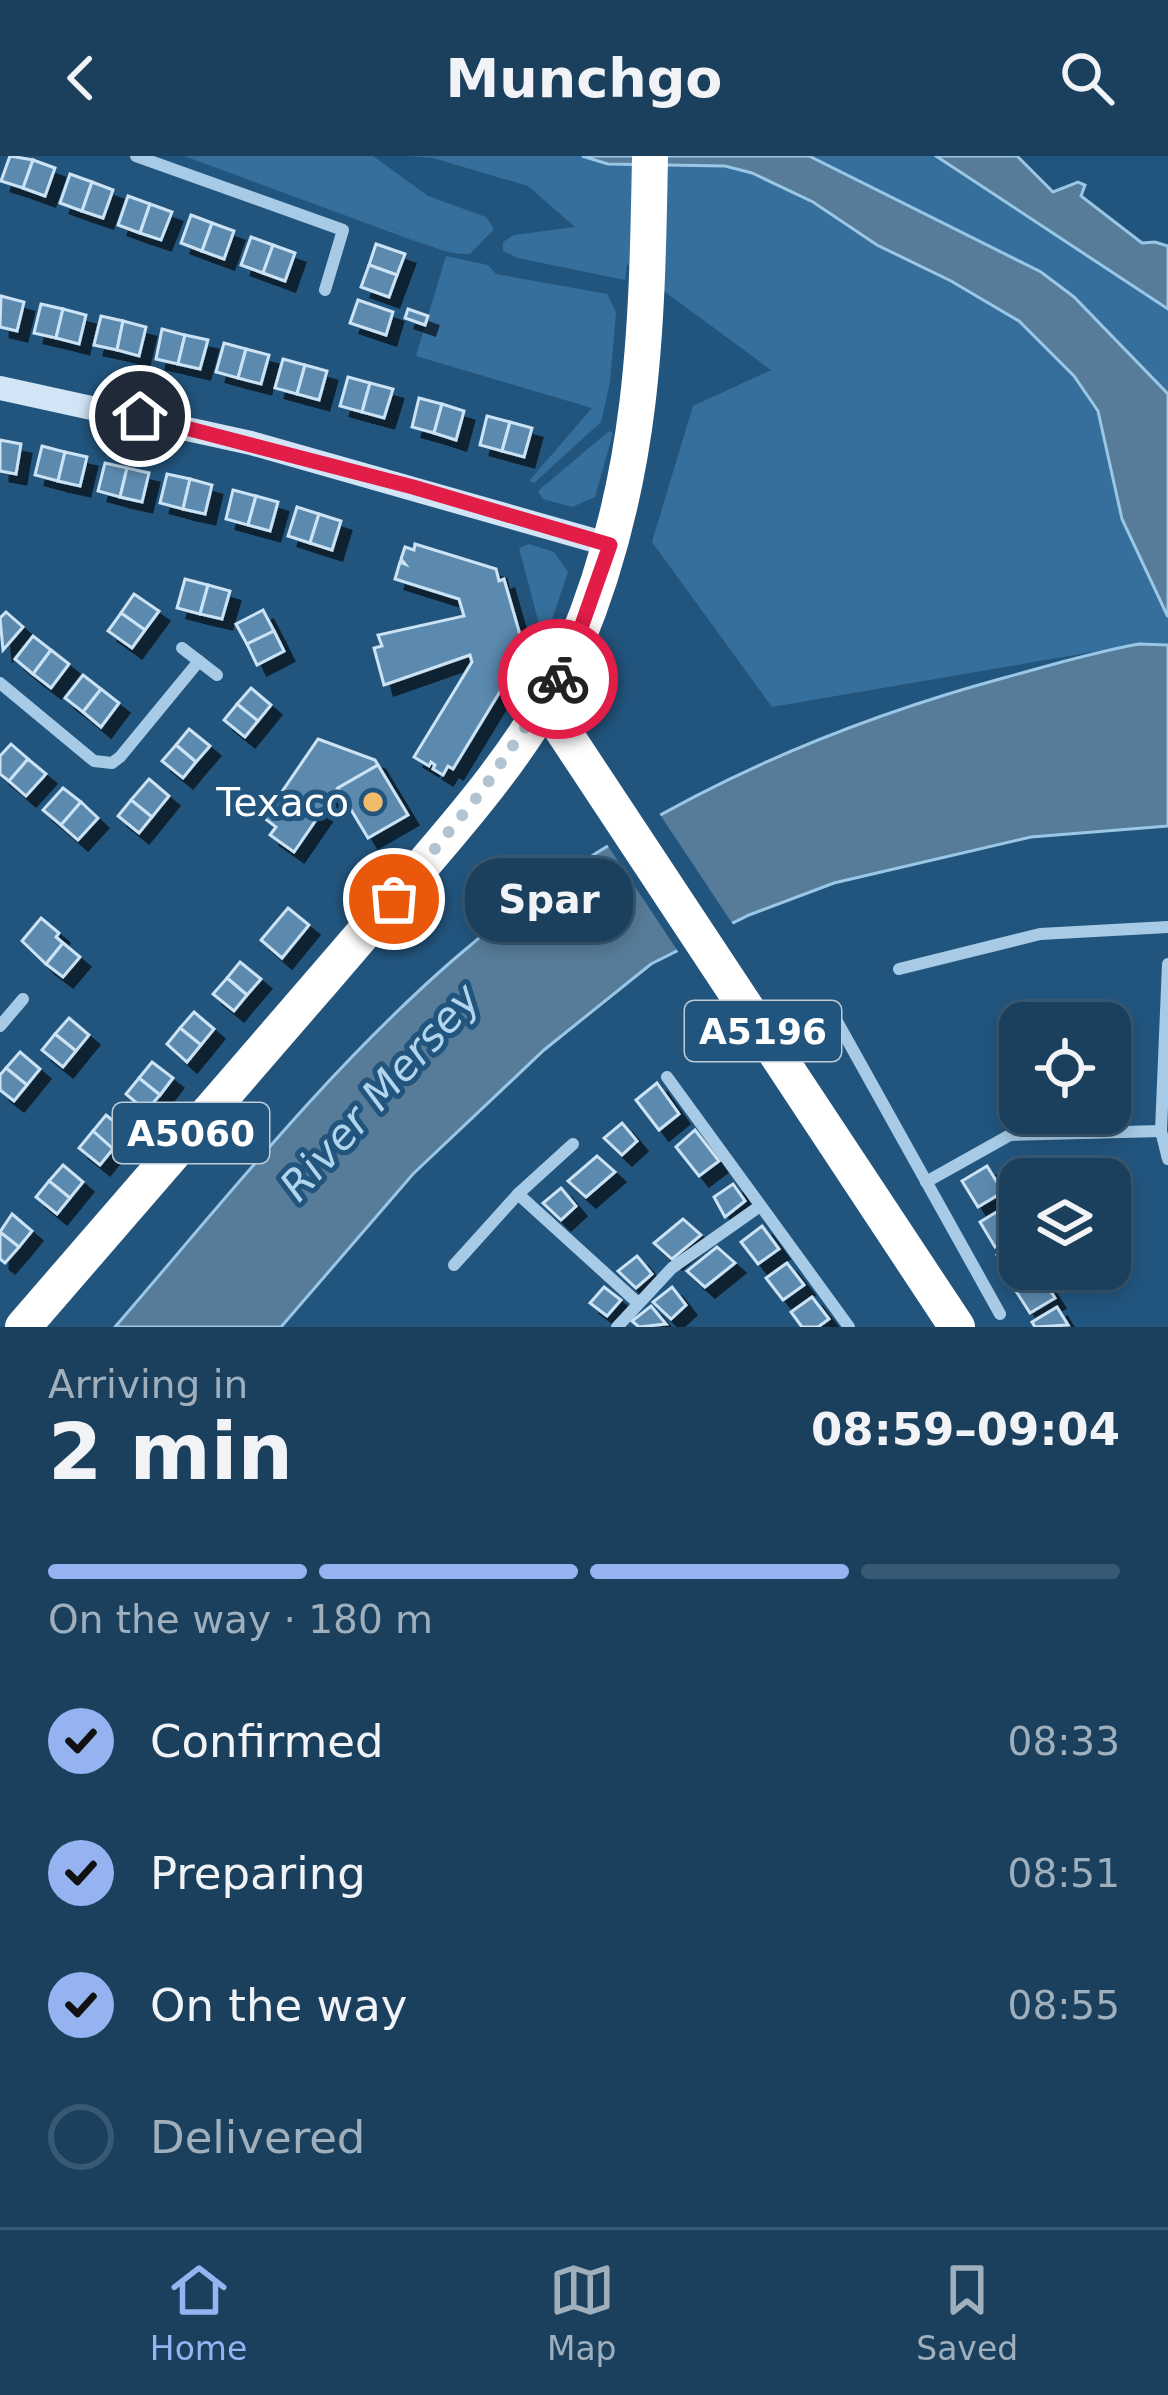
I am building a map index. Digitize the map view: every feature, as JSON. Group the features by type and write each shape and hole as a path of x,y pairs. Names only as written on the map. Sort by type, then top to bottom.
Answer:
{"highway":[{"name":"A5060","path":"23,1327 418,873 544,702 577,639 625,490 639,410 650,156"},
{"name":"A5196","path":"544,702 957,1327"}],"street":[{"path":"136,156 343,230 325,290"},
{"path":"0,388 251,443 610,545"},
{"path":"182,648 217,675"},
{"path":"0,683 94,761 104,764 121,757 199,661"},
{"path":"899,969 1040,934 1168,927"},
{"path":"1168,964 1160,1131 1168,1159"},
{"path":"0,1026 23,999"},
{"path":"834,1016 1000,1314"},
{"path":"667,1077 849,1327"},
{"path":"926,1182 1010,1135 1160,1131"},
{"path":"454,1265 518,1194 573,1144"},
{"path":"518,1194 638,1303"},
{"path":"617,1327 672,1268 760,1206"}],"shaded area":[{"path":"184,156 373,156 428,196 486,217 494,229 470,254 447,251"},
{"path":"407,156 936,156 1168,309 1168,645 1139,644 772,707 652,542 693,406 771,370 627,264 625,280 503,251 503,242 514,235 575,227 528,186 433,158"},
{"path":"446,256 488,265 496,274 607,294 616,312 601,422 534,483 529,481 592,408 416,356"},
{"path":"609,431 613,433 595,497 572,507 543,499 538,491"},
{"path":"529,544 554,552 568,572 544,643 519,548"}],"water":[{"path":"582,156 809,156 1041,272 1074,297 1168,394 1168,617 1122,519 1098,411 1074,376 1019,321 877,245 813,202 752,173 725,166 608,164"},
{"path":"936,156 1017,156 1053,192 1078,182 1085,185 1081,196 1142,243 1168,246 1168,309"},
{"name":"River Mersey","path":"1139,644 1168,645 1168,826 1031,837 834,883 749,915 651,964 544,1050 413,1174 281,1327 115,1327 278,1137 407,1002 514,910 578,865 714,787 857,725 1007,677"}],"pier":[{"path":"657,810 736,929 681,956 604,840"}],"building":[{"path":"10,156 33,160 23,188 1,181"},
{"path":"33,160 55,168 45,196 23,188"},
{"path":"70,174 92,182 82,211 60,203"},
{"path":"92,182 113,190 103,218 82,211"},
{"path":"128,196 150,204 140,233 118,225"},
{"path":"150,204 172,212 161,240 140,233"},
{"path":"191,215 212,223 202,251 181,243"},
{"path":"212,223 234,231 224,259 202,251"},
{"path":"251,237 273,245 263,273 241,265"},
{"path":"376,244 405,254 397,275 369,265"},
{"path":"273,245 295,253 285,281 263,273"},
{"path":"369,265 397,275 389,297 361,287"},
{"path":"1,296 24,302 17,331 0,327"},
{"path":"358,300 393,312 386,335 350,323"},
{"path":"41,304 63,309 56,338 34,333"},
{"path":"63,309 86,315 79,344 56,338"},
{"path":"408,309 428,316 425,325 405,318"},
{"path":"101,316 123,321 117,350 94,345"},
{"path":"123,321 146,327 139,356 117,350"},
{"path":"162,329 185,335 178,364 156,359"},
{"path":"185,335 208,340 200,369 178,364"},
{"path":"224,343 246,349 238,378 216,372"},
{"path":"246,349 269,355 261,384 238,378"},
{"path":"283,359 305,365 297,394 275,388"},
{"path":"305,365 327,371 319,400 297,394"},
{"path":"348,377 370,383 362,412 340,406"},
{"path":"370,383 393,389 384,418 362,412"},
{"path":"419,398 442,404 434,433 412,427"},
{"path":"442,404 464,411 456,440 434,433"},
{"path":"487,416 510,422 502,451 480,445"},
{"path":"510,422 532,428 524,457 502,451"},
{"path":"0,440 21,444 16,474 0,471"},
{"path":"42,446 65,452 58,481 35,475"},
{"path":"65,452 87,457 80,486 58,481"},
{"path":"105,463 127,468 120,497 98,491"},
{"path":"127,468 149,473 142,502 120,497"},
{"path":"167,474 190,479 183,509 160,503"},
{"path":"190,479 212,485 205,514 183,509"},
{"path":"233,490 256,496 248,525 226,519"},
{"path":"256,496 278,502 270,531 248,525"},
{"path":"297,507 319,514 310,543 288,536"},
{"path":"319,514 341,521 332,550 310,543"},
{"path":"415,544 496,569 499,581 504,579 523,645 518,647 521,657 453,769 448,766 443,775 431,762 429,766 414,757 472,662 470,655 384,685 374,648 382,646 378,635 464,616 459,599 395,579 400,562 405,564 401,559 405,547 414,550"},
{"path":"185,579 208,585 200,614 177,608"},
{"path":"208,585 230,591 222,619 200,614"},
{"path":"134,594 159,611 145,630 121,613"},
{"path":"263,610 274,631 247,644 236,624"},
{"path":"6,612 23,627 3,650 0,618"},
{"path":"121,613 145,630 132,648 108,631"},
{"path":"274,631 284,651 257,665 247,644"},
{"path":"33,636 51,650 33,674 15,659"},
{"path":"51,650 69,664 51,688 33,674"},
{"path":"83,675 101,689 83,712 65,698"},
{"path":"251,688 271,705 258,721 237,704"},
{"path":"101,689 119,703 101,727 83,712"},
{"path":"237,704 258,721 245,737 224,720"},
{"path":"189,729 210,746 196,762 176,745"},
{"path":"318,739 378,765 338,788 294,852 270,835 276,827 264,818"},
{"path":"11,744 28,759 9,781 0,774 0,756"},
{"path":"176,745 196,762 183,778 162,761"},
{"path":"28,759 46,774 26,796 9,781"},
{"name":"Texaco","path":"378,765 408,815 368,838 338,788"},
{"path":"149,779 169,796 152,817 131,800"},
{"path":"63,788 81,802 61,825 43,810"},
{"path":"131,800 152,817 139,833 118,816"},
{"path":"81,802 98,818 78,840 61,825"},
{"path":"288,908 309,925 282,958 261,940"},
{"path":"41,918 59,933 56,937 63,943 46,964 22,941"},
{"path":"63,943 80,957 63,977 46,964"},
{"path":"240,962 261,979 247,995 227,978"},
{"path":"227,978 247,995 234,1011 213,994"},
{"path":"194,1012 214,1029 201,1045 180,1028"},
{"path":"69,1018 89,1035 76,1051 55,1034"},
{"path":"180,1028 201,1045 187,1062 167,1044"},
{"path":"55,1034 76,1051 63,1067 42,1050"},
{"path":"20,1052 40,1069 27,1085 6,1068"},
{"path":"152,1062 173,1078 160,1095 139,1078"},
{"path":"6,1068 27,1085 14,1101 0,1090 0,1075"},
{"path":"139,1078 160,1095 146,1111 126,1094"},
{"path":"657,1083 679,1114 659,1130 636,1100"},
{"path":"106,1115 127,1132 113,1149 93,1131"},
{"path":"622,1123 637,1141 622,1155 604,1138"},
{"path":"695,1130 719,1161 699,1176 676,1147"},
{"path":"93,1131 113,1149 100,1165 79,1148"},
{"path":"597,1156 615,1172 586,1197 568,1181"},
{"path":"63,1165 83,1182 70,1198 49,1181"},
{"path":"987,1166 999,1194 978,1207 962,1181"},
{"path":"49,1181 70,1198 57,1214 36,1197"},
{"path":"733,1184 745,1201 725,1217 714,1197"},
{"path":"561,1188 576,1206 561,1220 543,1203"},
{"path":"999,1211 999,1245 995,1247 980,1222"},
{"path":"12,1214 32,1231 19,1247 0,1232"},
{"path":"683,1219 701,1235 672,1259 654,1243"},
{"path":"762,1226 779,1249 758,1264 741,1242"},
{"path":"0,1232 19,1247 5,1263 0,1259"},
{"path":"717,1247 735,1263 705,1287 687,1271"},
{"path":"637,1256 652,1274 636,1288 618,1271"},
{"path":"787,1263 804,1285 783,1300 766,1278"},
{"path":"604,1287 621,1300 607,1316 590,1303"},
{"path":"672,1287 686,1305 671,1319 653,1302"},
{"path":"1015,1290 1050,1290 1055,1298 1030,1313"},
{"path":"812,1297 829,1319 818,1327 802,1327 791,1312"},
{"path":"651,1306 666,1324 639,1327 632,1321"},
{"path":"1057,1307 1068,1325 1035,1327 1032,1322"}],"way so far":[{"path":"394,899 482,791 558,679"}],"place":[{"name":"Texaco","path":"373,802"},
{"name":"Spar","path":"394,899"}],"route":[{"path":"140,416 413,487 610,545 558,679"}]}
